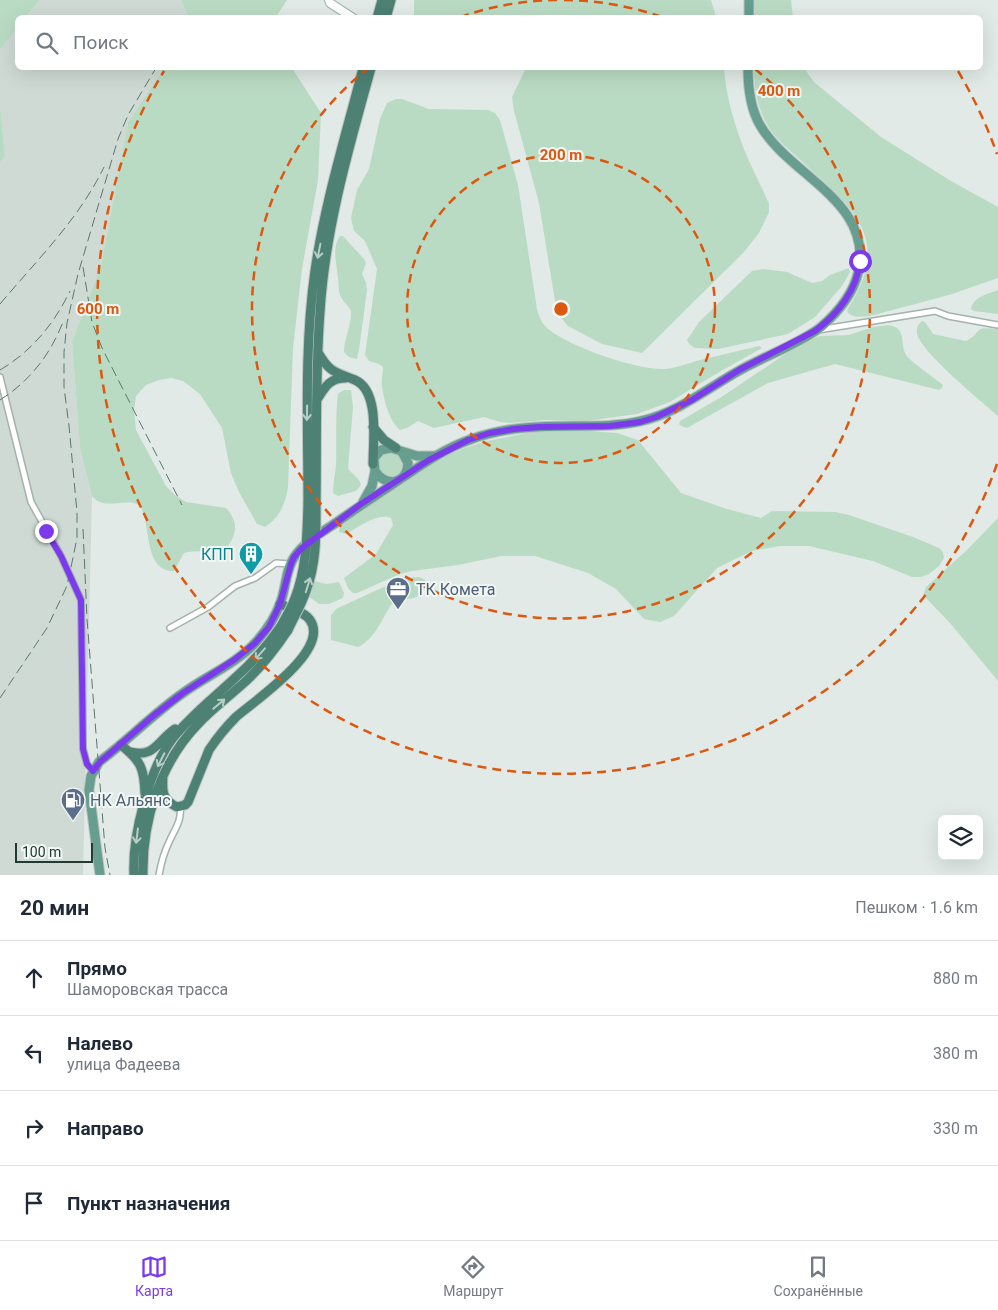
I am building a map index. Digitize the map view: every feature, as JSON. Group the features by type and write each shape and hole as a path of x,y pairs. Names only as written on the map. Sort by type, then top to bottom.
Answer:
{"highway":[{"path":"378,15 382,0"},
{"path":"387,15 391,0"},
{"path":"312,503 308,371 315,272 330,191 362,70"},
{"path":"143,875 147,832 153,803 163,776 190,732 215,707 248,679 277,646 303,572 312,503 322,284 338,193 371,70"},
{"path":"318,351 330,370 361,383 368,391 371,399 374,467"},
{"path":"318,398 330,382 340,378 348,378"},
{"path":"373,427 384,440 399,450"},
{"path":"147,832 158,808 176,806 188,802 209,750 225,729 283,680 307,651 313,635 312,623 307,616 280,604"},
{"path":"134,875 135,851 145,797 172,740 284,628"},
{"path":"130,752 141,755 148,753 174,730 183,727"},
{"path":"121,745 130,752 141,766 144,775 145,797"},
{"path":"163,776 163,794 167,801 176,806"}],"main road":[{"path":"329,0 330,3 348,15"},
{"path":"749,0 749,15"},
{"path":"100,875 89,790 93,771 100,762 153,716 254,644 269,627 280,604 294,557 310,541 361,504 400,479 437,456 468,440 490,433 514,429 610,426 640,422 656,417 686,403 739,370 815,331 834,314 848,297 859,270 859,246 851,221 833,198 774,144 761,127 752,105 748,70"},
{"path":"361,504 370,490 377,454 381,450 386,448 417,456 437,456"},
{"path":"374,467 379,478 386,482 400,479 408,469 408,463 399,450"}],"street":[{"path":"815,331 844,328 935,312 998,324"},
{"path":"0,377 31,502 61,556 81,600 83,749 87,764 93,771"},
{"path":"170,628 208,607 235,586 255,578 276,564 291,564"},
{"path":"159,875 161,861 179,823 181,814 176,806"}],"shaded area":[{"path":"40,0 181,0 188,15 28,15"},
{"path":"15,31 15,70 163,70 128,122 101,266 72,341 80,448 92,496 83,875 0,875 0,162 5,157 0,104 0,50"}],"green space":[{"path":"0,0 40,0 28,15 15,15 15,31 0,50"},
{"path":"181,0 287,0 277,15 188,15"},
{"path":"414,0 711,0 715,15 414,15"},
{"path":"754,0 791,0 793,15 755,15"},
{"path":"163,70 293,70 321,113 318,180 302,269 293,348 288,487 278,515 265,527 257,524 239,492 231,473 222,428 200,394 183,381 171,378 146,385 136,396 134,410 136,430 166,486 186,502 226,508 235,523 232,539 223,550 184,553 174,571 164,569 153,556 144,516 137,504 104,503 97,501 92,496 80,448 72,341 101,266 128,122"},
{"path":"525,70 724,70 729,101 735,123 746,154 769,204 769,212 759,233 744,252 642,353 602,344 568,326 557,313 539,203 514,111 512,97"},
{"path":"754,70 805,70 814,82 881,137 951,181 998,207 998,278 949,295 870,316 850,315 847,310 861,284 867,261 866,242 860,224 849,207 834,191 785,146 771,130 764,119 759,105"},
{"path":"396,99 402,99 429,109 488,110 495,113 500,120 518,185 537,309 544,324 555,334 603,356 654,369 681,366 759,346 762,348 670,402 637,414 587,421 546,420 511,423 484,417 434,428 418,421 400,430 390,416 386,404 382,384 383,367 369,361 365,355 377,269 365,241 354,231 351,218 357,190 369,169 380,119 387,103"},
{"path":"0,104 5,157 0,162"},
{"path":"340,236 343,236 366,263 362,274 367,290 357,359 349,357 344,352 351,313 339,290 335,251"},
{"path":"849,268 850,272 842,286 815,317 788,334 718,349 695,348 687,340 699,322 752,271 763,269 787,272 812,283 822,281 830,275"},
{"path":"998,290 998,314 971,309 978,299"},
{"path":"925,322 933,334 966,341 981,329 998,329 998,416 929,353 917,334 919,323"},
{"path":"888,325 901,332 906,355 943,385 942,388 939,390 835,364 768,383 687,428 679,424 680,421 723,396 794,348 811,339 820,336 849,335 873,327"},
{"path":"344,390 351,390 353,407 348,468 361,485 356,491 338,496 333,493 336,465 337,411 338,394"},
{"path":"588,431 617,433 638,440 681,493 727,509 761,518 772,511 835,512 849,515 939,548 943,552 944,558 939,566 929,574 921,577 912,577 873,561 809,546 780,546 752,551 717,568 674,616 660,622 644,619 616,589 588,573 535,556 501,556 458,565 412,571 400,574 357,593 353,593 348,588 344,578 376,554 393,525 391,518 380,517 346,534 339,532 340,525 438,459 487,441 532,432"},
{"path":"391,452 400,456 404,465 400,474 391,478 382,474 378,465 382,456"},
{"path":"998,518 998,681 950,623 923,595 926,587 967,550"},
{"path":"419,577 426,581 422,593 414,598 393,602 374,633 364,643 358,647 331,640 331,615 336,609 403,578"},
{"path":"314,581 327,584 339,582 344,593 343,598 329,604 319,604 308,596"}],"railway":[{"path":"0,698 47,628 66,588 69,577 77,538 77,512 64,387 64,352 67,323 78,274 118,139 128,115 155,70"},
{"path":"0,304 70,222 104,167"},
{"path":"83,267 92,322 102,348 182,505"},
{"path":"0,370 12,363 41,336 57,315 70,291"},
{"path":"0,400 30,376 52,345 63,322"},
{"path":"83,529 87,619 105,848 110,875"}],"place":[{"name":"КПП","path":"251,575"},
{"name":"ТК Комета","path":"398,610"},
{"name":"НК Альянс","path":"73,821"}],"route":[{"path":"46,531 61,556 81,600 83,749 87,764 93,771 100,762 153,716 254,644 269,627 280,604 294,557 310,541 361,504 450,448 490,433 539,427 610,426 640,422 656,417 692,400 739,370 788,346 823,325 848,297 856,280 860,261"}]}
